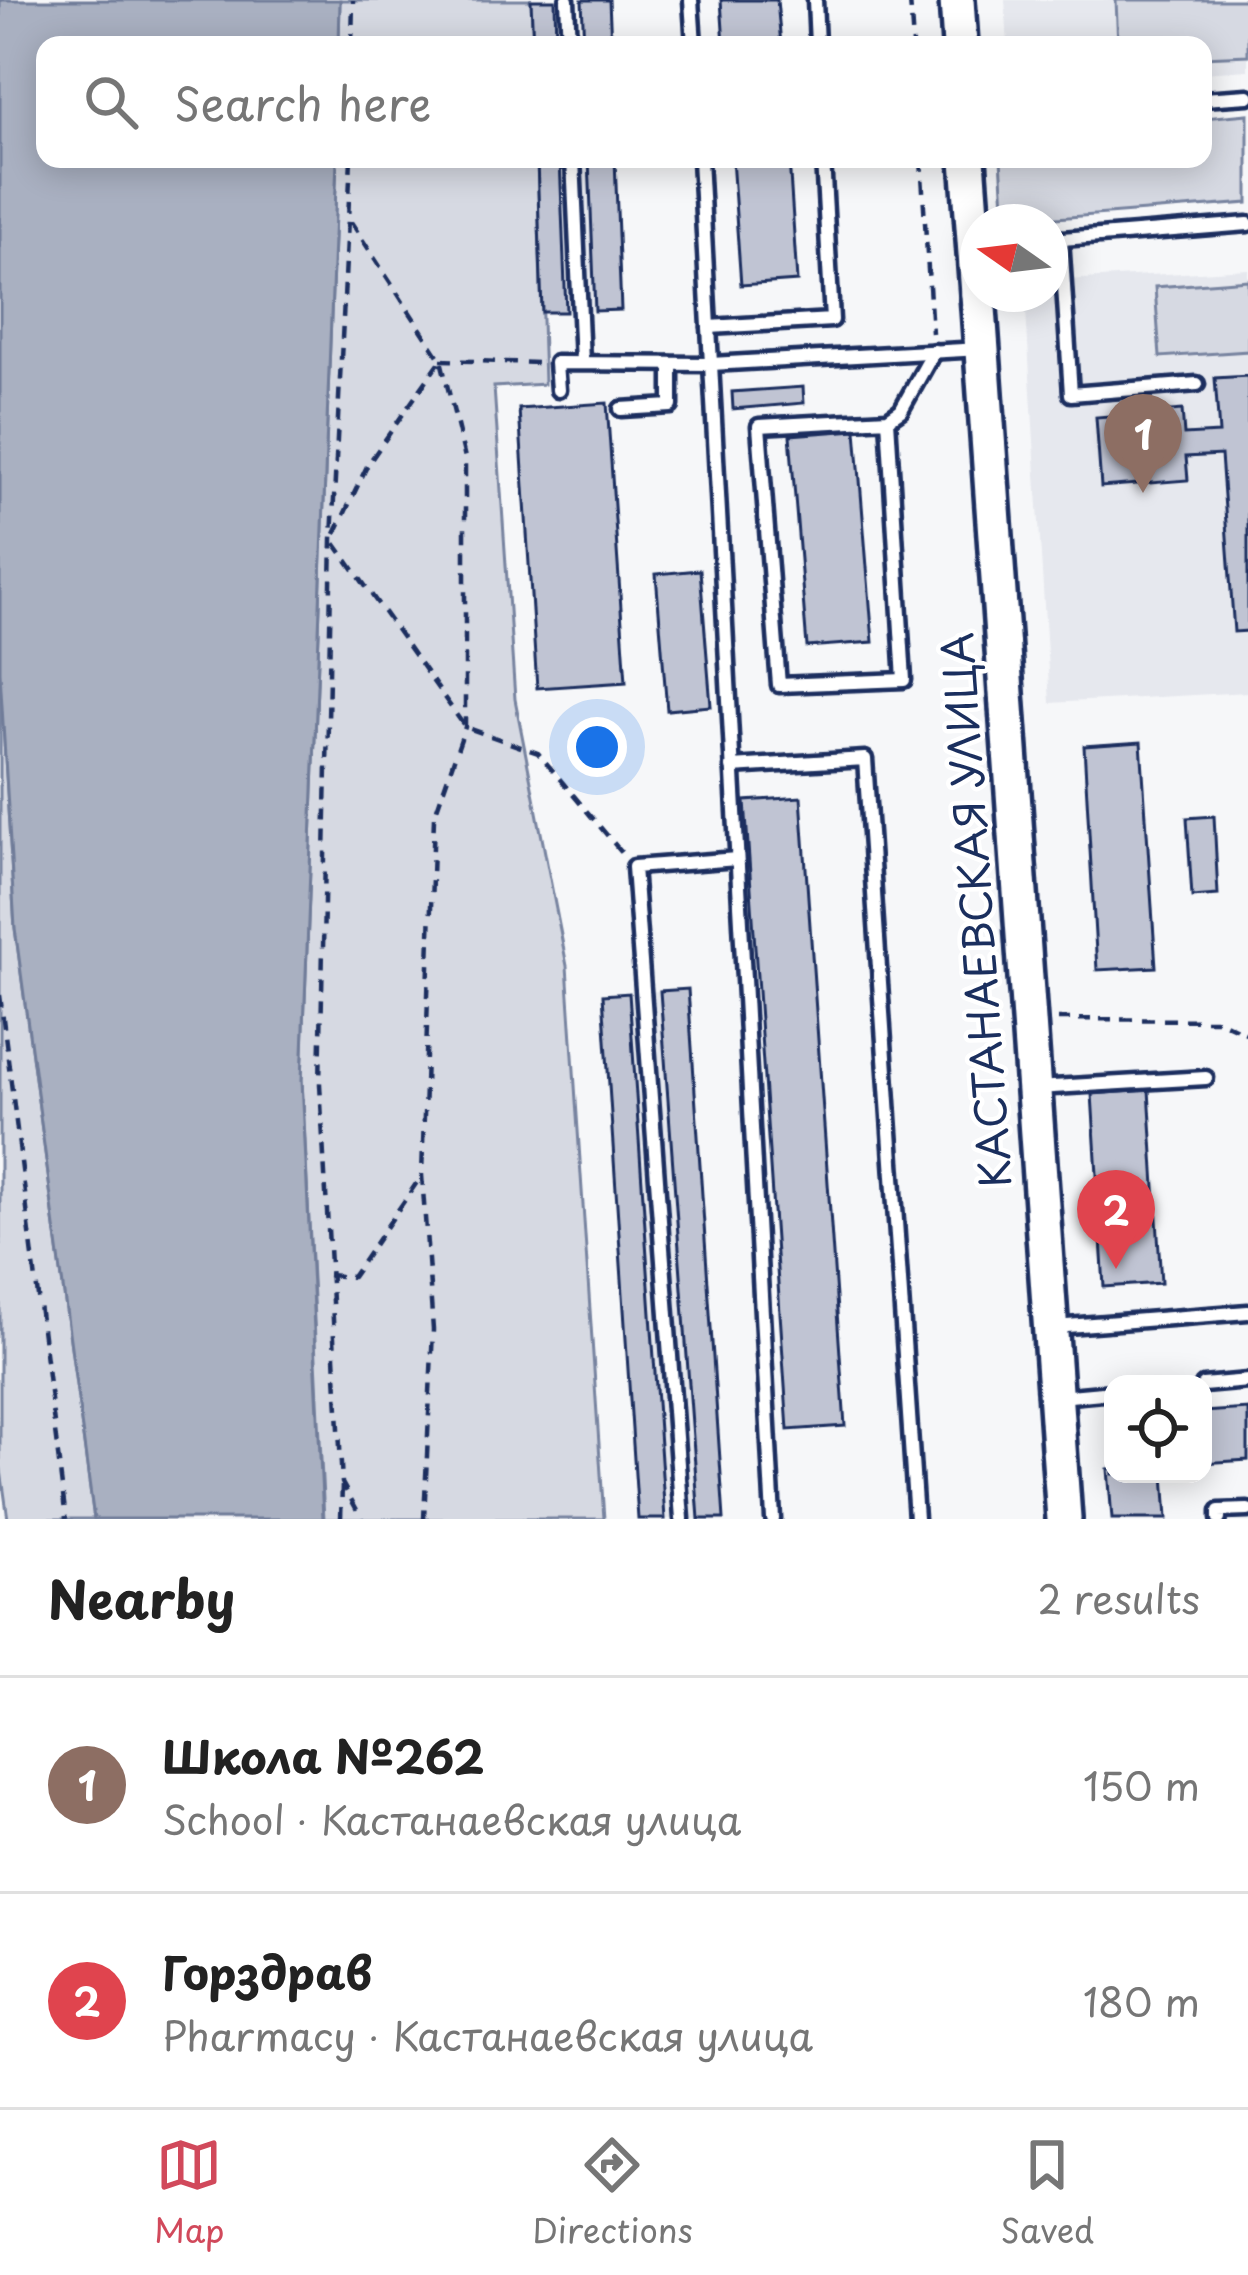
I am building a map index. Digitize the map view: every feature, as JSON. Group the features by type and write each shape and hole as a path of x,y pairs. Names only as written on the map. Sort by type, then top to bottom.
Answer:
{"street":[{"path":"957,0 959,36"},
{"name":"КАСТАНАЕВСКАЯ УЛИЦА","path":"969,168 971,204"},
{"name":"КАСТАНАЕВСКАЯ УЛИЦА","path":"979,312 1064,1519"}],"lane":[{"path":"567,0 568,36"},
{"path":"691,0 693,36"},
{"path":"815,0 817,36"},
{"path":"1212,98 1248,96"},
{"path":"573,168 582,362"},
{"path":"700,168 772,1519"},
{"path":"709,327 832,320 824,168"},
{"path":"1068,238 1248,224"},
{"path":"1063,312 1071,394 1197,384"},
{"path":"558,390 556,364 710,364 982,349"},
{"path":"888,419 904,680 779,685 759,426 888,419 901,410 934,351"},
{"path":"621,409 671,406 670,364"},
{"path":"732,767 865,759 916,1519"},
{"path":"682,1519 634,867 737,859"},
{"path":"1035,1088 1206,1078"},
{"path":"1053,1327 1248,1312"},
{"path":"1212,1383 1248,1381"},
{"path":"1058,1396 1104,1393"},
{"path":"1219,1519 1219,1511 1248,1510"}],"path":[{"path":"352,36 353,0"},
{"path":"910,0 913,36"},
{"path":"341,1519 320,1084 332,539 351,168"},
{"path":"922,168 934,351"},
{"path":"350,221 441,360 465,458 465,727 434,817 422,1175 434,1330 424,1519"},
{"path":"441,360 556,364"},
{"path":"332,539 368,464 441,360"},
{"path":"332,539 465,727 538,753 634,867"},
{"path":"0,994 66,1519"},
{"path":"980,1021 1218,1020 1248,1034"},
{"path":"328,1275 352,1277 422,1175"},
{"path":"341,1483 362,1519"}],"shaded area":[{"path":"340,0 531,0 533,36 339,36"},
{"path":"1005,0 1248,0 1248,70 1212,72 1212,36 1007,36"},
{"path":"1116,0 1248,0 1248,55 1212,57 1212,36 1118,36"},
{"path":"1248,114 1248,203 1068,217 1068,204 1004,204 1002,168 1212,168 1212,117"},
{"path":"337,168 537,168 544,384 494,387 515,699 567,966 604,1519 324,1519 302,1080"},
{"path":"537,168 615,168 621,310 542,312"},
{"path":"1248,269 1248,692 1050,703 1026,312 1068,312 1068,280"},
{"path":"1248,280 1248,351 1160,357 1155,287"},
{"path":"0,672 15,928 94,1519 8,1519 0,1463"},
{"path":"688,989 724,1519 638,1519 603,995"}],"water":[{"path":"0,0 340,0 339,36 36,36 36,168 337,168 302,1080 323,1519 94,1519 15,928 0,672"}],"building":[{"path":"531,0 555,0 556,36 533,36"},
{"path":"582,0 609,0 611,36 584,36"},
{"path":"721,0 777,0 780,36 723,36"},
{"path":"537,168 560,168 566,312 542,312"},
{"path":"589,168 615,168 621,310 595,311"},
{"path":"733,168 790,168 797,281 741,285"},
{"path":"1248,376 1248,631 1234,632 1221,455 1186,457 1188,480 1101,487 1096,417 1182,410 1184,435 1219,433 1215,378"},
{"path":"803,387 804,403 733,409 732,392"},
{"path":"607,403 626,682 537,688 519,409"},
{"path":"856,430 873,642 807,647 790,435"},
{"path":"700,570 711,706 667,710 656,574"},
{"path":"1141,742 1156,967 1097,970 1084,746"},
{"path":"801,797 845,1426 788,1430 745,801"},
{"path":"1214,816 1218,895 1192,897 1187,818"},
{"path":"688,989 724,1519 699,1519 660,991"},
{"path":"629,993 665,1519 638,1519 603,995"},
{"path":"1149,1090 1161,1283 1104,1287 1092,1094"},
{"path":"1248,1409 1248,1460 1212,1462 1212,1411"},
{"path":"1109,1483 1165,1483 1167,1519 1112,1519"}],"place":[{"name":"Школа №262","path":"1143,493"},
{"name":"Горздрав","path":"1116,1269"}]}
